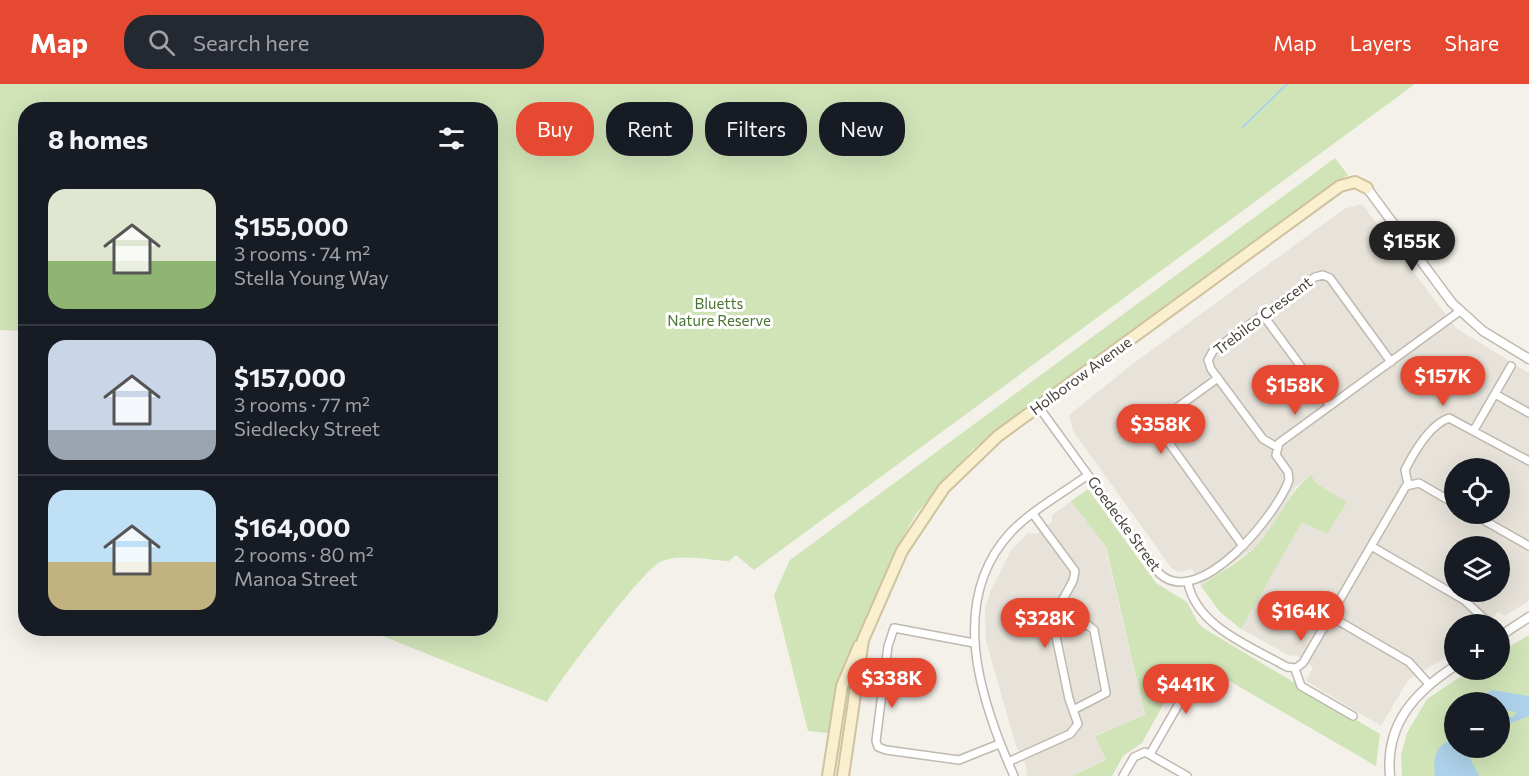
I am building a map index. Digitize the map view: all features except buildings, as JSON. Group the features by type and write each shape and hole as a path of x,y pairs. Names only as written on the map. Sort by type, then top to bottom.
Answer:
{"main road":[{"name":"Holborow Avenue","path":"828,776 842,686 888,579 926,512 975,456 1038,406 1340,186 1355,182 1367,188"},
{"name":"Holborow Avenue","path":"843,776 863,640"}],"street":[{"path":"1367,188 1444,294 1460,311 1493,337 1529,359"},
{"name":"Trebilco Crescent","path":"1277,447 1263,440 1218,378 1209,365 1210,354 1315,277 1325,275 1332,280 1391,362"},
{"path":"1408,484 1302,664 1295,669 1287,667 1214,625 1193,596 1188,583 1200,578 1243,546 1264,524 1289,482 1288,472 1276,455 1277,447 1460,311"},
{"path":"1263,315 1330,406"},
{"path":"1474,430 1511,366"},
{"path":"1218,378 1164,417 1159,429 1243,546"},
{"path":"1495,394 1529,413"},
{"name":"Goedecke Street","path":"1038,406 1160,574 1171,581 1188,583"},
{"path":"1408,484 1404,476 1406,468 1421,442 1442,421 1455,418 1529,461"},
{"path":"1014,776 999,744 990,715 974,643 974,608 985,573 1005,539 1034,514 1088,474"},
{"path":"1408,484 1419,483 1444,498"},
{"path":"1008,762 1072,733 1078,723 1073,711 1055,632 1056,614 1073,581 1075,571 1034,514"},
{"path":"1490,524 1529,546"},
{"path":"1371,546 1464,600 1479,614"},
{"path":"1330,616 1409,662 1428,683"},
{"path":"1510,629 1529,618"},
{"path":"1055,632 1088,625 1094,630 1107,693 1073,711"},
{"path":"974,643 894,628 888,646 876,741 878,747 886,750 959,760 999,744"},
{"path":"1295,669 1301,686 1353,716"},
{"path":"1390,776 1391,748 1399,725 1412,701 1428,683 1444,673"},
{"path":"1150,754 1188,688 1180,683"},
{"path":"1123,776 1136,756 1143,752 1187,776"}],"shaded area":[{"path":"1362,204 1456,328 1529,373 1529,601 1508,614 1498,612 1496,614 1444,614 1444,659 1408,680 1381,726 1306,681 1313,667 1296,655 1290,656 1241,629 1302,522 1346,502 1317,484 1311,475 1296,486 1268,533 1255,547 1201,586 1192,569 1181,572 1172,569 1073,431 1069,415 1130,366 1344,209"},
{"path":"1071,501 1105,546 1145,716 1095,735 1106,760 1072,776 1027,776 1026,766 1015,743 986,641 985,610 990,592 1012,549 1028,533 1036,534 1052,522 1052,515"}],"green space":[{"name":"Bluetts Nature Reserve","path":"0,84 1415,84 754,570 736,555 729,561 684,557 660,562 637,584 620,605 583,651 547,702 382,636 498,636 498,102 18,102 18,331 0,330"},
{"path":"1335,158 1348,175 973,449 916,514 903,537 836,687 828,733 808,731 774,595 790,560"},
{"path":"1311,475 1317,484 1347,502 1327,534 1302,522 1241,629 1220,612 1201,586 1244,557 1257,545 1295,490"},
{"path":"1088,489 1156,583 1187,602 1198,623 1205,629 1380,734 1376,766 1207,668 1195,686 1179,676 1142,743 1123,756 1112,776 1072,776 1106,760 1095,736 1145,715 1106,547 1071,501"},
{"path":"1529,635 1529,776 1402,776 1401,755 1407,733 1427,699 1456,680 1510,680 1510,646"}],"water":[{"path":"1510,693 1529,696 1529,716 1510,723 1510,717 1517,712 1510,711"},
{"path":"1444,744 1444,758 1470,758 1479,776 1435,776 1436,755"}],"waterway":[{"path":"1242,128 1287,84"}]}
